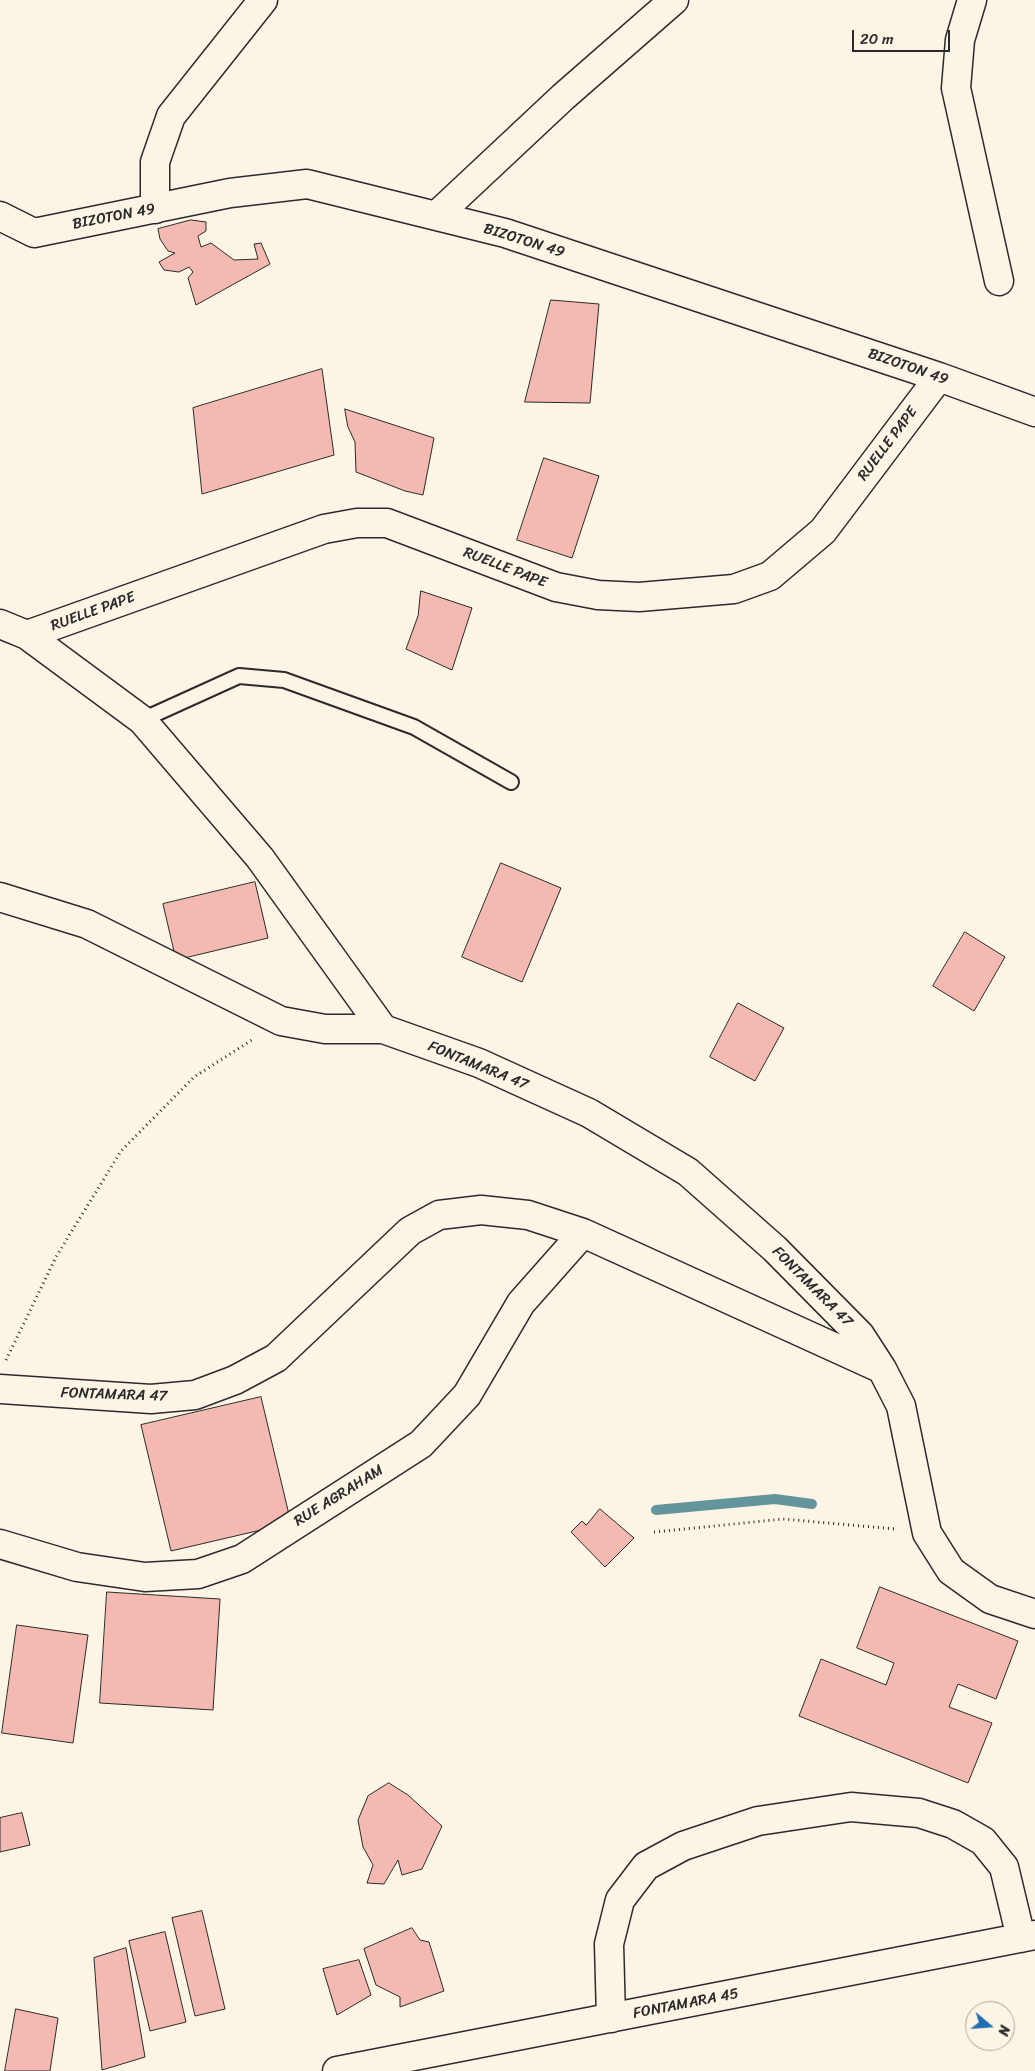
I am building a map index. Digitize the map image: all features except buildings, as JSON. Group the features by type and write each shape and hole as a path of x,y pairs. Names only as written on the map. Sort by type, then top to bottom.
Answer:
{"street":[{"path":"155,209 155,162 171,116 263,0"},
{"path":"436,216 563,97 674,0"},
{"path":"972,0 960,40 956,88 999,281"},
{"name":"BIZOTON 49","path":"0,216 34,233 230,193 307,184 505,233 938,377 1035,412"},
{"name":"RUELLE PAPE","path":"28,635 324,528 357,523 387,523 564,589 639,597 734,589 770,576 824,530 938,377"},
{"path":"0,624 28,635 142,720 260,858 383,1029"},
{"name":"FONTAMARA 47","path":"0,897 87,924 281,1021 325,1029 383,1029 479,1063 589,1113 688,1172 775,1249 860,1335 882,1369 901,1406 927,1533 951,1571 990,1599 1035,1614"},
{"name":"FONTAMARA 47","path":"2,1376 151,1399 194,1395 235,1380 276,1358 410,1231 439,1215 481,1210 528,1216 583,1233 882,1369"},
{"name":"RUE AGRAHAM","path":"0,1544 78,1567 145,1577 198,1574 242,1558 421,1444 467,1395 520,1302 583,1233"},
{"path":"611,2018 609,1944 620,1900 646,1866 683,1846 758,1821 851,1807 919,1813 953,1824 984,1841 1004,1868 1028,1937"},
{"name":"FONTAMARA 45","path":"337,2071 1028,1937"}],"lane":[{"path":"142,720 239,676 284,680 414,727 512,782"}],"path":[{"path":"2,1376 56,1257 121,1151 194,1077 281,1021"},
{"path":"654,1532 782,1519 927,1533"}],"waterway":[{"path":"656,1510 775,1499 812,1504"}]}
